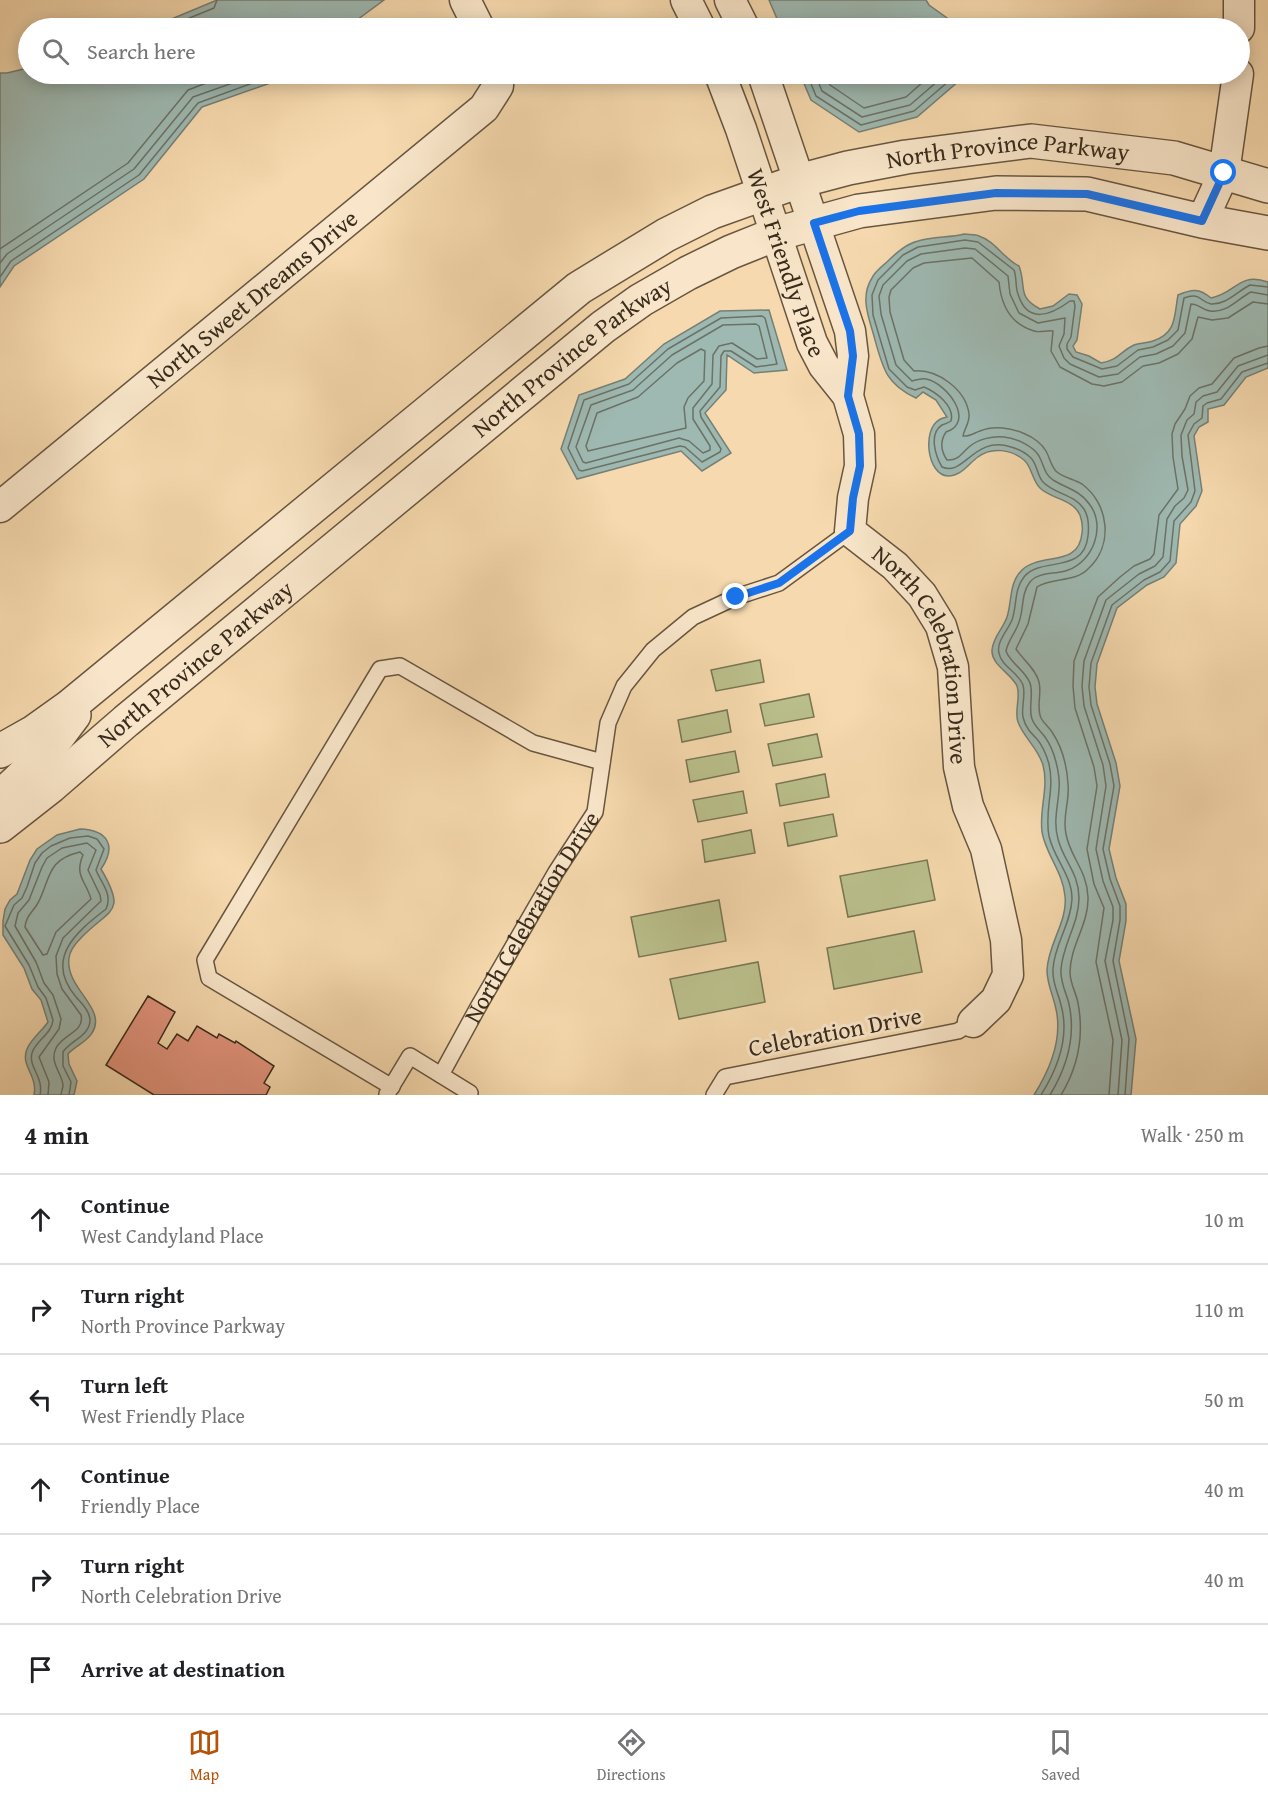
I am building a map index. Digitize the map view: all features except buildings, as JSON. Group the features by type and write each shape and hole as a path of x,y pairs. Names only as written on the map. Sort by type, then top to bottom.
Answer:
{"street":[{"path":"465,0 474,18"},
{"path":"686,0 695,18"},
{"path":"730,0 739,18"},
{"path":"1239,0 1239,18"},
{"name":"North Sweet Dreams Drive","path":"0,507 484,108 496,84"},
{"name":"West Friendly Place","path":"724,84 812,343 824,366 848,396"},
{"name":"West Friendly Place","path":"766,84 850,331 853,356 848,396"},
{"path":"1202,221 1224,173 1237,84"},
{"name":"North Province Parkway","path":"0,751 34,732 99,683 579,288 666,235 712,213 800,181 848,168 1031,141 1174,158 1268,186"},
{"name":"North Province Parkway","path":"0,826 603,327 641,300 731,252 776,234 859,211 996,193 1087,194 1202,221 1268,233"},
{"path":"848,396 859,434 860,466 853,498 850,531"},
{"name":"North Celebration Drive","path":"850,531 895,566 922,595 941,626 953,667 959,767 968,806 986,849 1006,940 1008,975 996,1000 973,1022"},
{"path":"0,797 50,748 99,683"}],"lane":[{"name":"North Celebration Drive","path":"441,1076 556,872 595,812 608,723 624,686 653,650 693,617 736,597 779,583 850,531"},
{"path":"469,1095 470,1093 410,1056 389,1091 209,978 205,960 380,669 400,666 533,743 602,762"},
{"name":"Celebration Drive","path":"714,1095 725,1077 958,1031 973,1022"}],"green space":[{"path":"760,660 764,682 716,691 711,670"},
{"path":"809,694 814,717 765,726 760,704"},
{"path":"727,710 731,732 682,742 678,720"},
{"path":"817,734 822,757 773,766 768,744"},
{"path":"735,751 739,772 690,782 686,760"},
{"path":"825,774 829,797 780,806 776,784"},
{"path":"743,791 747,813 698,822 693,800"},
{"path":"833,814 837,836 788,846 784,823"},
{"path":"751,830 755,853 705,862 702,840"},
{"path":"927,860 935,900 848,917 840,876"},
{"path":"719,900 726,941 639,957 631,917"},
{"path":"914,931 922,972 834,989 827,948"},
{"path":"758,962 765,1002 679,1019 670,979"}],"water":[{"path":"217,0 384,0 360,18 174,18"},
{"path":"769,0 926,0 929,5 947,18 777,18"},
{"path":"18,70 18,84 267,84 202,107 144,179 14,266 0,287 0,73"},
{"path":"804,84 955,84 917,117 859,132 811,100"},
{"path":"964,234 985,238 1019,266 1025,295 1040,309 1053,306 1069,294 1077,295 1082,304 1077,340 1073,346 1076,352 1101,363 1112,360 1134,345 1161,338 1173,323 1178,295 1195,290 1211,298 1227,292 1244,281 1268,282 1268,368 1246,377 1224,405 1208,409 1208,422 1199,427 1194,436 1202,491 1196,506 1180,524 1176,563 1164,577 1147,585 1117,608 1097,664 1095,687 1097,704 1116,763 1120,786 1109,849 1116,878 1126,904 1126,921 1119,961 1136,1039 1131,1095 1034,1095 1046,1074 1057,1040 1057,1017 1047,970 1048,960 1064,914 1065,896 1064,887 1042,832 1045,782 1043,765 1018,722 1017,686 998,665 992,650 994,641 1007,617 1013,586 1018,575 1030,565 1058,558 1074,551 1082,533 1080,515 1067,502 1040,488 1027,463 1008,452 989,451 957,474 948,476 941,474 931,460 929,442 934,425 940,419 947,417 936,400 923,392 916,398 892,382 884,368 868,317 866,293 873,275 898,252 918,241"},
{"path":"769,310 787,370 754,373 727,355 726,390 705,413 731,453 702,471 681,451 577,479 561,449 579,395 625,379 664,344 720,311"},
{"path":"80,829 97,832 107,841 108,853 101,869 109,884 114,903 112,910 76,943 69,958 69,969 91,1006 95,1015 95,1024 90,1036 68,1054 69,1064 77,1081 74,1095 34,1095 34,1082 25,1055 31,1042 48,1022 41,1000 32,989 24,968 3,935 5,909 17,894 30,860 37,849 57,835"}],"route":[{"path":"736,597 779,583 850,531 853,498 860,466 859,434 848,396 853,356 850,331 814,223 859,211 996,193 1087,194 1202,221 1224,173"}]}
